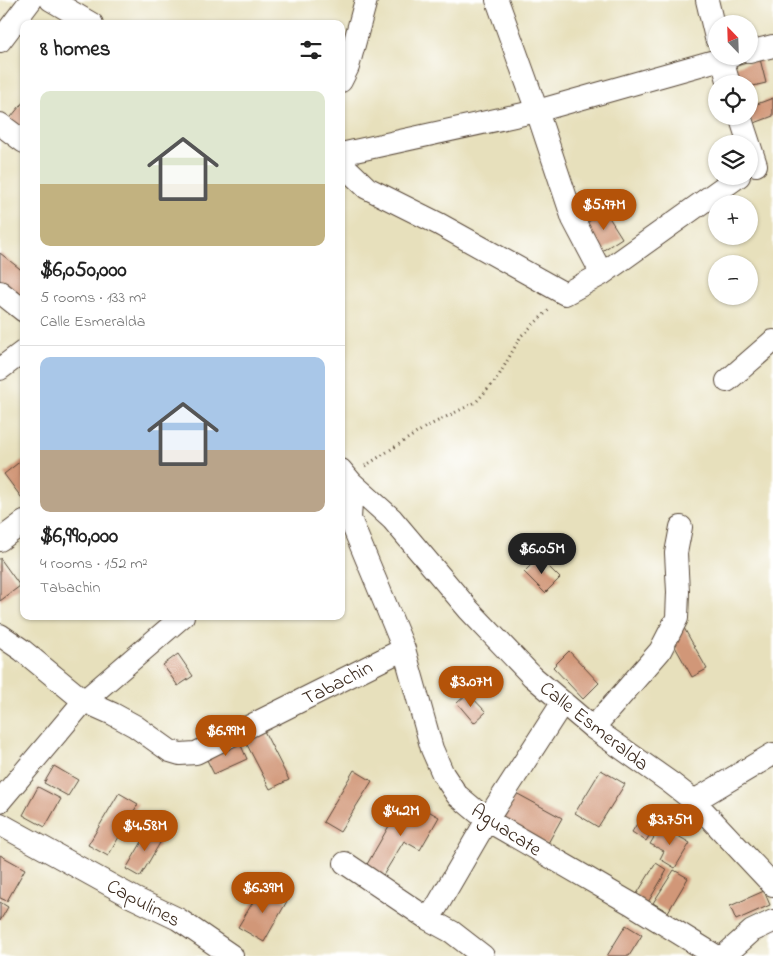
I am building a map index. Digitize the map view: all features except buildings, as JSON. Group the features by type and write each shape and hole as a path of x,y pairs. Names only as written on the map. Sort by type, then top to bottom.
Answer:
{"street":[{"path":"0,40 31,0"},
{"path":"50,0 85,20"},
{"path":"345,73 366,0"},
{"path":"497,0 573,219 602,274"},
{"path":"707,0 711,15"},
{"path":"758,50 773,46"},
{"path":"345,153 537,111 708,56"},
{"path":"0,124 20,139"},
{"path":"345,167 367,188 439,224 565,294 602,274 727,185"},
{"path":"0,292 20,308"},
{"path":"727,381 773,341"},
{"path":"0,368 20,354"},
{"name":"Aguacate","path":"345,478 350,519 404,649 432,749 443,774 457,795 487,820 630,903 716,956"},
{"name":"Calle Esmeralda","path":"345,478 392,519 469,610 532,676 593,728 694,801 773,885"},
{"path":"0,540 20,525"},
{"path":"593,728 687,620 678,592 676,553 681,527"},
{"path":"0,801 84,701 178,620"},
{"name":"Tabachin","path":"0,634 84,701 135,726 170,750 180,754 196,753 404,649"},
{"path":"428,919 487,820 563,702"},
{"path":"694,801 773,754"},
{"name":"Capulines","path":"0,824 134,898 178,919 232,956"},
{"path":"345,863 428,919 452,932 483,956"},
{"path":"724,956 752,931 773,920"}],"path":[{"path":"345,478 426,427 476,402 498,379 521,336 565,294"}]}
